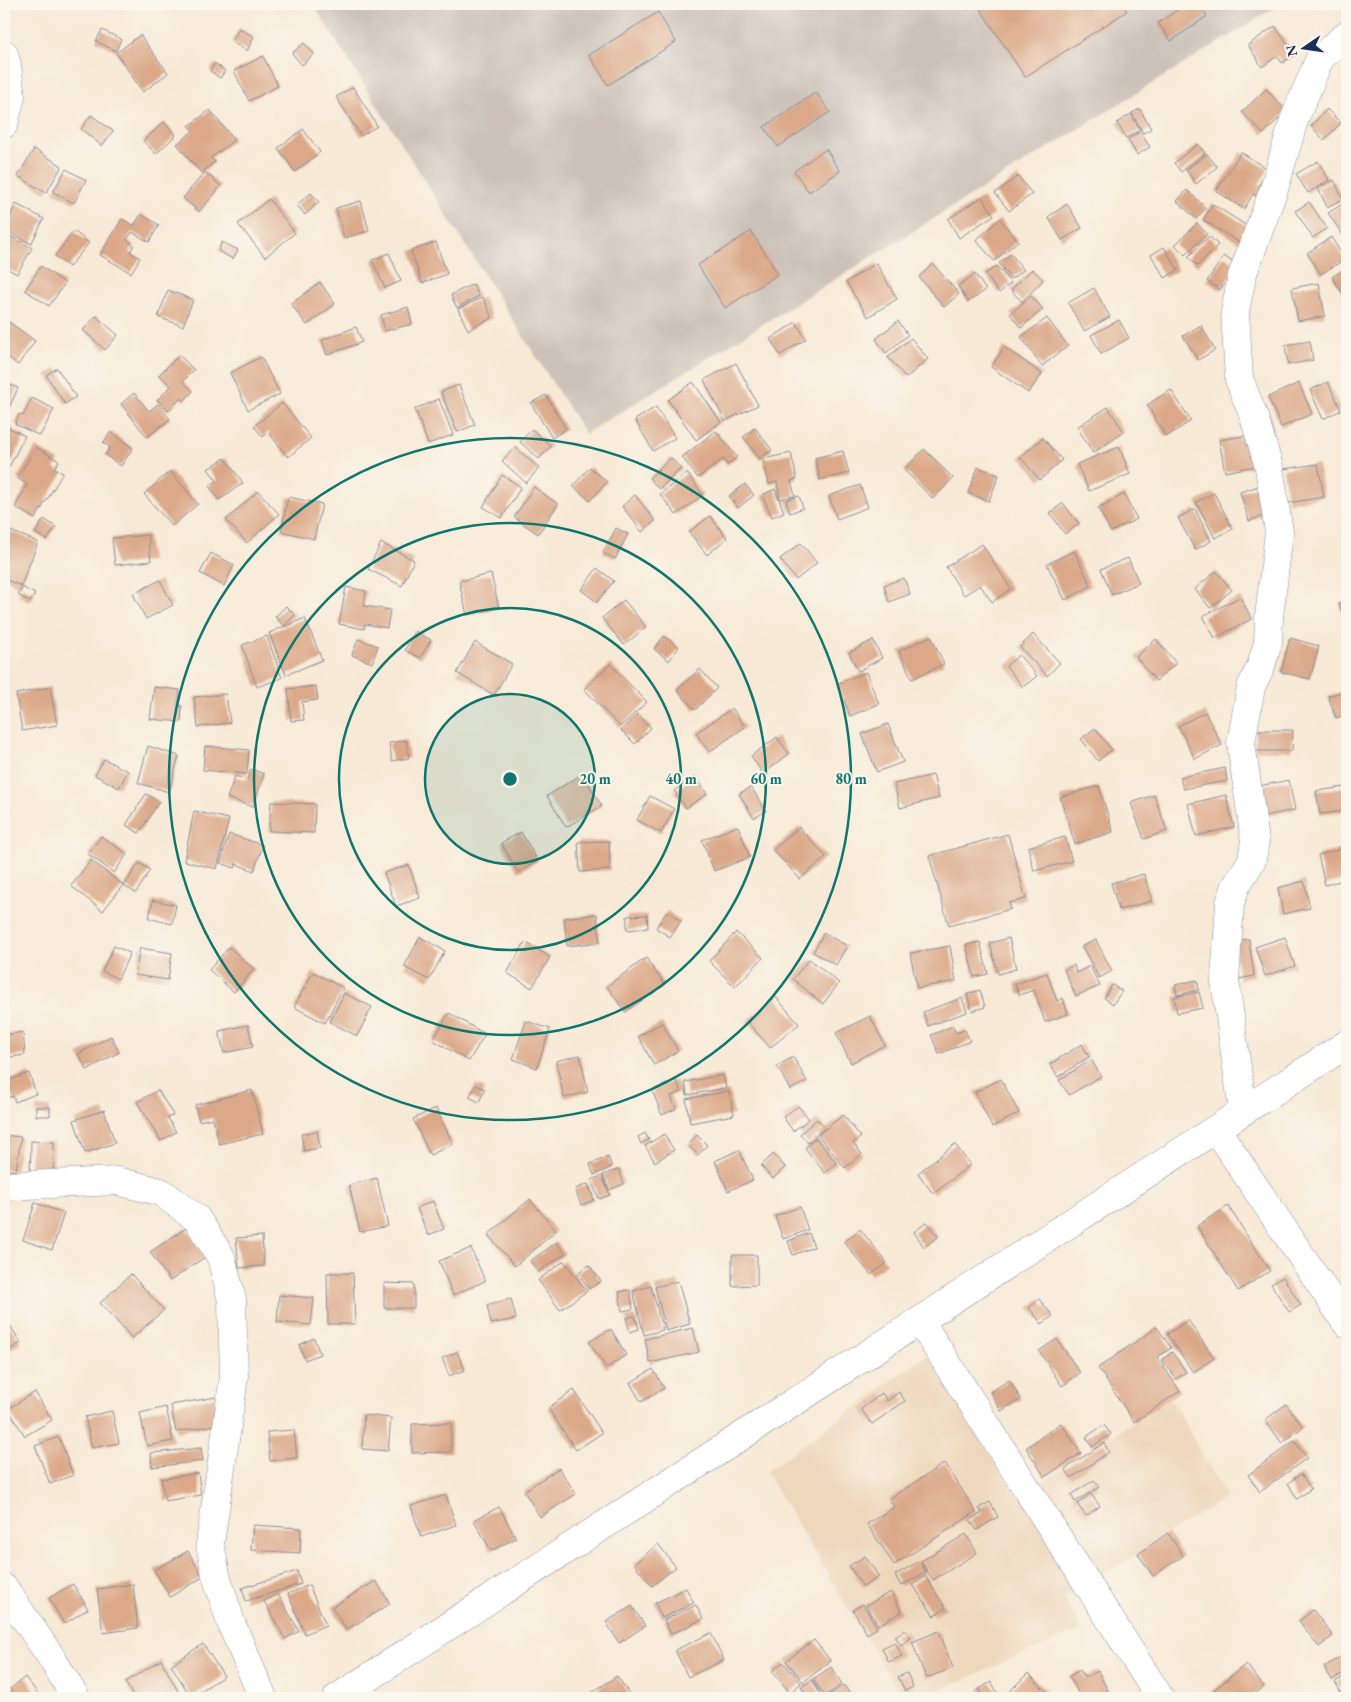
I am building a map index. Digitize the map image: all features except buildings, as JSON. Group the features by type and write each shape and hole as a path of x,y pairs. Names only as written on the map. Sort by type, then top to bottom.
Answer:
{"street":[{"path":"1243,1111 1225,981 1230,903 1236,886 1252,860 1255,840 1241,743 1251,687 1261,666 1268,643 1269,617 1279,532 1269,467 1254,417 1239,380 1235,312 1242,276 1274,189 1294,120 1320,58 1347,35"},
{"path":"4,54 11,96 4,124"},
{"path":"337,1698 1347,1044"},
{"path":"1216,1129 1347,1324"},
{"path":"4,1186 116,1181 161,1192 197,1219 221,1257 232,1300 234,1377 210,1544 216,1575 231,1623 263,1698"},
{"path":"920,1321 1160,1698"},
{"path":"4,1588 49,1654 76,1698"}],"shaded area":[{"path":"313,4 1281,4 585,434"},
{"path":"927,1355 1018,1498 1170,1398 1227,1497 1168,1533 1138,1554 1063,1597 1082,1629 920,1698 902,1698 766,1472"}]}
